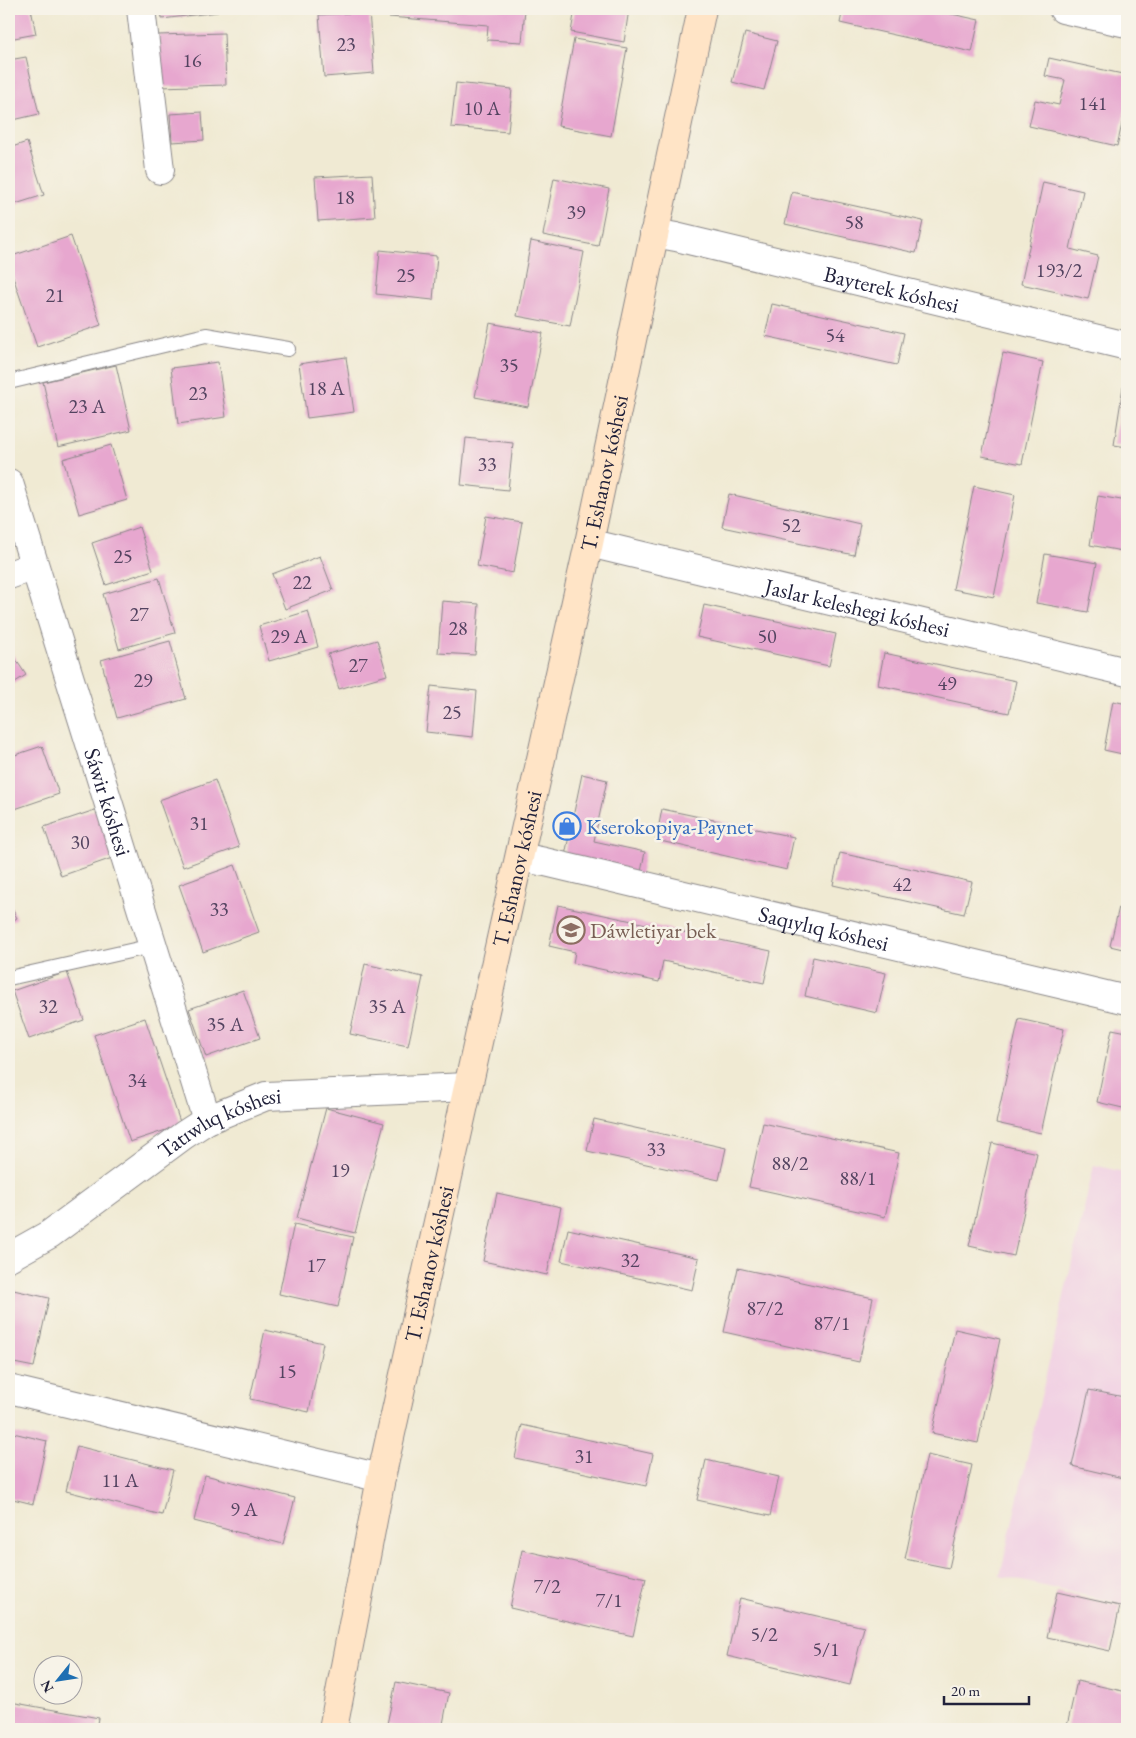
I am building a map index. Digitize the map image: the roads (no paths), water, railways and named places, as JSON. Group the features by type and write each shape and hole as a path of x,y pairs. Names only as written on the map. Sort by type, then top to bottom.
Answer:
{"main road":[{"name":"T. Eshanov kóshesi","path":"333,1729 381,1478 589,543 702,9"}],"street":[{"path":"140,9 160,170"},
{"path":"1063,9 1127,23"},
{"name":"Bayterek kóshesi","path":"654,233 1127,346"},
{"name":"Sáwir kóshesi","path":"9,483 207,1120"},
{"name":"Jaslar keleshegi kóshesi","path":"589,543 1127,672"},
{"path":"9,575 34,566"},
{"name":"Saqıylıq kóshesi","path":"520,857 1127,1000"},
{"name":"Tatıwlıq kóshesi","path":"9,1257 50,1234 207,1120 266,1096 467,1087"},
{"path":"9,1389 381,1478"}],"lane":[{"path":"9,382 206,335 288,349"},
{"path":"9,978 152,946"}],"place":[{"name":"Kserokopiya-Paynet","path":"567,826"},
{"name":"Dáwletiyar bek","path":"571,930"}]}
